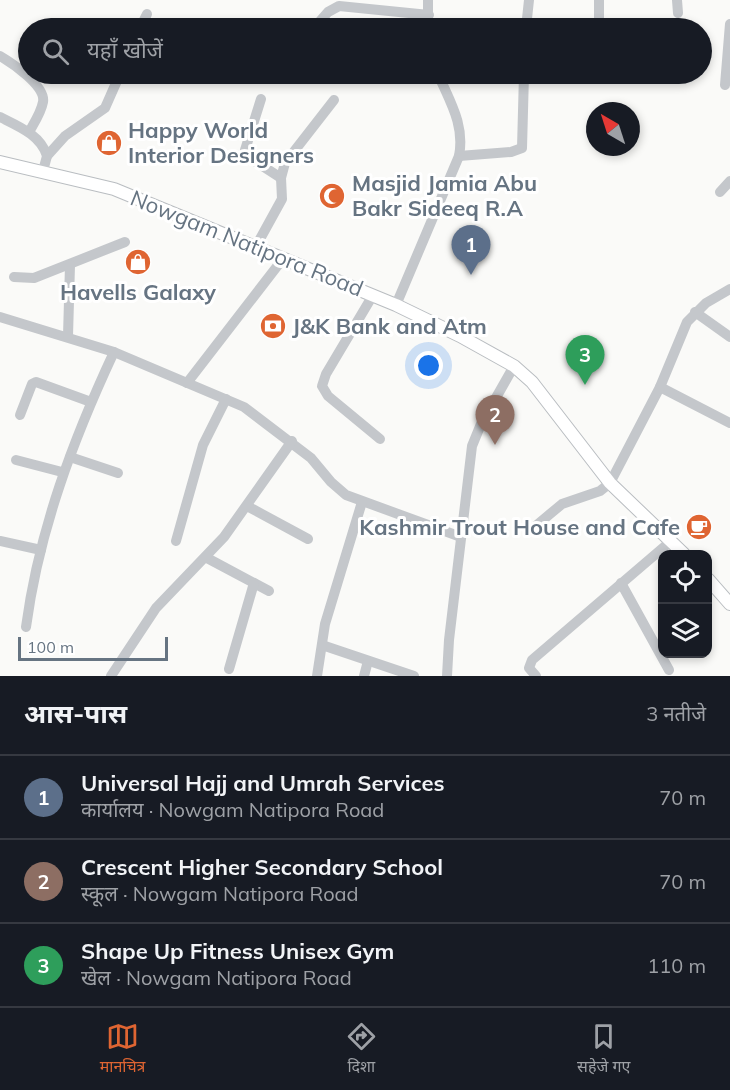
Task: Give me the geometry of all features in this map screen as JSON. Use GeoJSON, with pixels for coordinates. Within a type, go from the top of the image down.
{"type":"FeatureCollection","features":[{"type":"Feature","properties":{"kind":"main road","name":"Nowgam Natipora Road"},"geometry":{"type":"LineString","coordinates":[[0,162],[114,189],[282,260],[396,304],[514,366],[532,382],[610,483],[679,550]]}},
{"type":"Feature","properties":{"kind":"main road"},"geometry":{"type":"LineString","coordinates":[[712,584],[730,604]]}},
{"type":"Feature","properties":{"kind":"street"},"geometry":{"type":"LineString","coordinates":[[428,0],[429,18]]}},
{"type":"Feature","properties":{"kind":"street"},"geometry":{"type":"LineString","coordinates":[[527,18],[529,0]]}},
{"type":"Feature","properties":{"kind":"street"},"geometry":{"type":"LineString","coordinates":[[599,0],[599,18]]}},
{"type":"Feature","properties":{"kind":"street"},"geometry":{"type":"LineString","coordinates":[[677,0],[678,13]]}},
{"type":"Feature","properties":{"kind":"street"},"geometry":{"type":"LineString","coordinates":[[323,18],[339,6],[429,15]]}},
{"type":"Feature","properties":{"kind":"street"},"geometry":{"type":"LineString","coordinates":[[145,18],[147,14]]}},
{"type":"Feature","properties":{"kind":"street"},"geometry":{"type":"LineString","coordinates":[[725,85],[730,24]]}},
{"type":"Feature","properties":{"kind":"street"},"geometry":{"type":"LineString","coordinates":[[0,56],[18,69]]}},
{"type":"Feature","properties":{"kind":"street"},"geometry":{"type":"LineString","coordinates":[[29,132],[43,103],[43,95],[34,84]]}},
{"type":"Feature","properties":{"kind":"street"},"geometry":{"type":"LineString","coordinates":[[43,171],[47,156],[65,136],[105,108],[116,84]]}},
{"type":"Feature","properties":{"kind":"street"},"geometry":{"type":"LineString","coordinates":[[396,304],[459,156],[460,124],[442,84]]}},
{"type":"Feature","properties":{"kind":"street"},"geometry":{"type":"LineString","coordinates":[[459,156],[511,152],[522,148],[524,84]]}},
{"type":"Feature","properties":{"kind":"street"},"geometry":{"type":"LineString","coordinates":[[261,99],[245,150],[248,156],[281,178]]}},
{"type":"Feature","properties":{"kind":"street"},"geometry":{"type":"LineString","coordinates":[[255,248],[282,199],[281,178],[285,163],[334,100]]}},
{"type":"Feature","properties":{"kind":"street"},"geometry":{"type":"LineString","coordinates":[[0,117],[29,132],[47,156]]}},
{"type":"Feature","properties":{"kind":"street"},"geometry":{"type":"LineString","coordinates":[[720,192],[730,181]]}},
{"type":"Feature","properties":{"kind":"street"},"geometry":{"type":"LineString","coordinates":[[14,277],[34,278],[125,242]]}},
{"type":"Feature","properties":{"kind":"street"},"geometry":{"type":"LineString","coordinates":[[187,383],[282,260]]}},
{"type":"Feature","properties":{"kind":"street"},"geometry":{"type":"LineString","coordinates":[[68,336],[70,265]]}},
{"type":"Feature","properties":{"kind":"street"},"geometry":{"type":"LineString","coordinates":[[532,529],[562,504],[600,491],[610,483],[660,387],[682,332],[695,312],[730,289]]}},
{"type":"Feature","properties":{"kind":"street"},"geometry":{"type":"LineString","coordinates":[[373,295],[326,374],[322,386],[328,396],[380,439]]}},
{"type":"Feature","properties":{"kind":"street"},"geometry":{"type":"LineString","coordinates":[[695,312],[730,337]]}},
{"type":"Feature","properties":{"kind":"street"},"geometry":{"type":"LineString","coordinates":[[0,317],[114,352],[244,407],[292,441],[311,458],[338,489],[362,502],[461,537]]}},
{"type":"Feature","properties":{"kind":"street"},"geometry":{"type":"LineString","coordinates":[[26,627],[41,549],[62,472],[114,352]]}},
{"type":"Feature","properties":{"kind":"street"},"geometry":{"type":"LineString","coordinates":[[447,676],[472,446],[481,424],[514,366]]}},
{"type":"Feature","properties":{"kind":"street"},"geometry":{"type":"LineString","coordinates":[[20,415],[32,384],[36,382],[91,402]]}},
{"type":"Feature","properties":{"kind":"street"},"geometry":{"type":"LineString","coordinates":[[660,387],[730,423]]}},
{"type":"Feature","properties":{"kind":"street"},"geometry":{"type":"LineString","coordinates":[[176,541],[201,453],[226,399]]}},
{"type":"Feature","properties":{"kind":"street"},"geometry":{"type":"LineString","coordinates":[[111,676],[156,608],[207,558],[248,506],[292,441]]}},
{"type":"Feature","properties":{"kind":"street"},"geometry":{"type":"LineString","coordinates":[[70,457],[118,473]]}},
{"type":"Feature","properties":{"kind":"street"},"geometry":{"type":"LineString","coordinates":[[16,460],[62,472]]}},
{"type":"Feature","properties":{"kind":"street"},"geometry":{"type":"LineString","coordinates":[[317,676],[331,600],[362,502]]}},
{"type":"Feature","properties":{"kind":"street"},"geometry":{"type":"LineString","coordinates":[[248,506],[308,539]]}},
{"type":"Feature","properties":{"kind":"street"},"geometry":{"type":"LineString","coordinates":[[0,541],[41,549]]}},
{"type":"Feature","properties":{"kind":"street"},"geometry":{"type":"LineString","coordinates":[[536,676],[529,668],[532,660],[671,541]]}},
{"type":"Feature","properties":{"kind":"street"},"geometry":{"type":"LineString","coordinates":[[207,558],[269,591]]}},
{"type":"Feature","properties":{"kind":"street"},"geometry":{"type":"LineString","coordinates":[[229,669],[254,583]]}},
{"type":"Feature","properties":{"kind":"street"},"geometry":{"type":"LineString","coordinates":[[621,583],[669,670]]}},
{"type":"Feature","properties":{"kind":"street"},"geometry":{"type":"LineString","coordinates":[[322,645],[414,676]]}},
{"type":"Feature","properties":{"kind":"street"},"geometry":{"type":"LineString","coordinates":[[363,676],[368,661]]}},
{"type":"Feature","properties":{"kind":"place","name":"Happy World Interior Designers"},"geometry":{"type":"Point","coordinates":[109,143]}},
{"type":"Feature","properties":{"kind":"place","name":"Masjid Jamia Abu Bakr Sideeq R.A"},"geometry":{"type":"Point","coordinates":[332,196]}},
{"type":"Feature","properties":{"kind":"place","name":"Havells Galaxy"},"geometry":{"type":"Point","coordinates":[138,262]}},
{"type":"Feature","properties":{"kind":"place","name":"Universal Hajj and Umrah Services"},"geometry":{"type":"Point","coordinates":[471,275]}},
{"type":"Feature","properties":{"kind":"place","name":"J&K Bank and Atm"},"geometry":{"type":"Point","coordinates":[273,326]}},
{"type":"Feature","properties":{"kind":"place","name":"Shape Up Fitness Unisex Gym"},"geometry":{"type":"Point","coordinates":[585,385]}},
{"type":"Feature","properties":{"kind":"place","name":"Crescent Higher Secondary School"},"geometry":{"type":"Point","coordinates":[495,445]}},
{"type":"Feature","properties":{"kind":"place","name":"Kashmir Trout House and Cafe"},"geometry":{"type":"Point","coordinates":[699,527]}}]}
